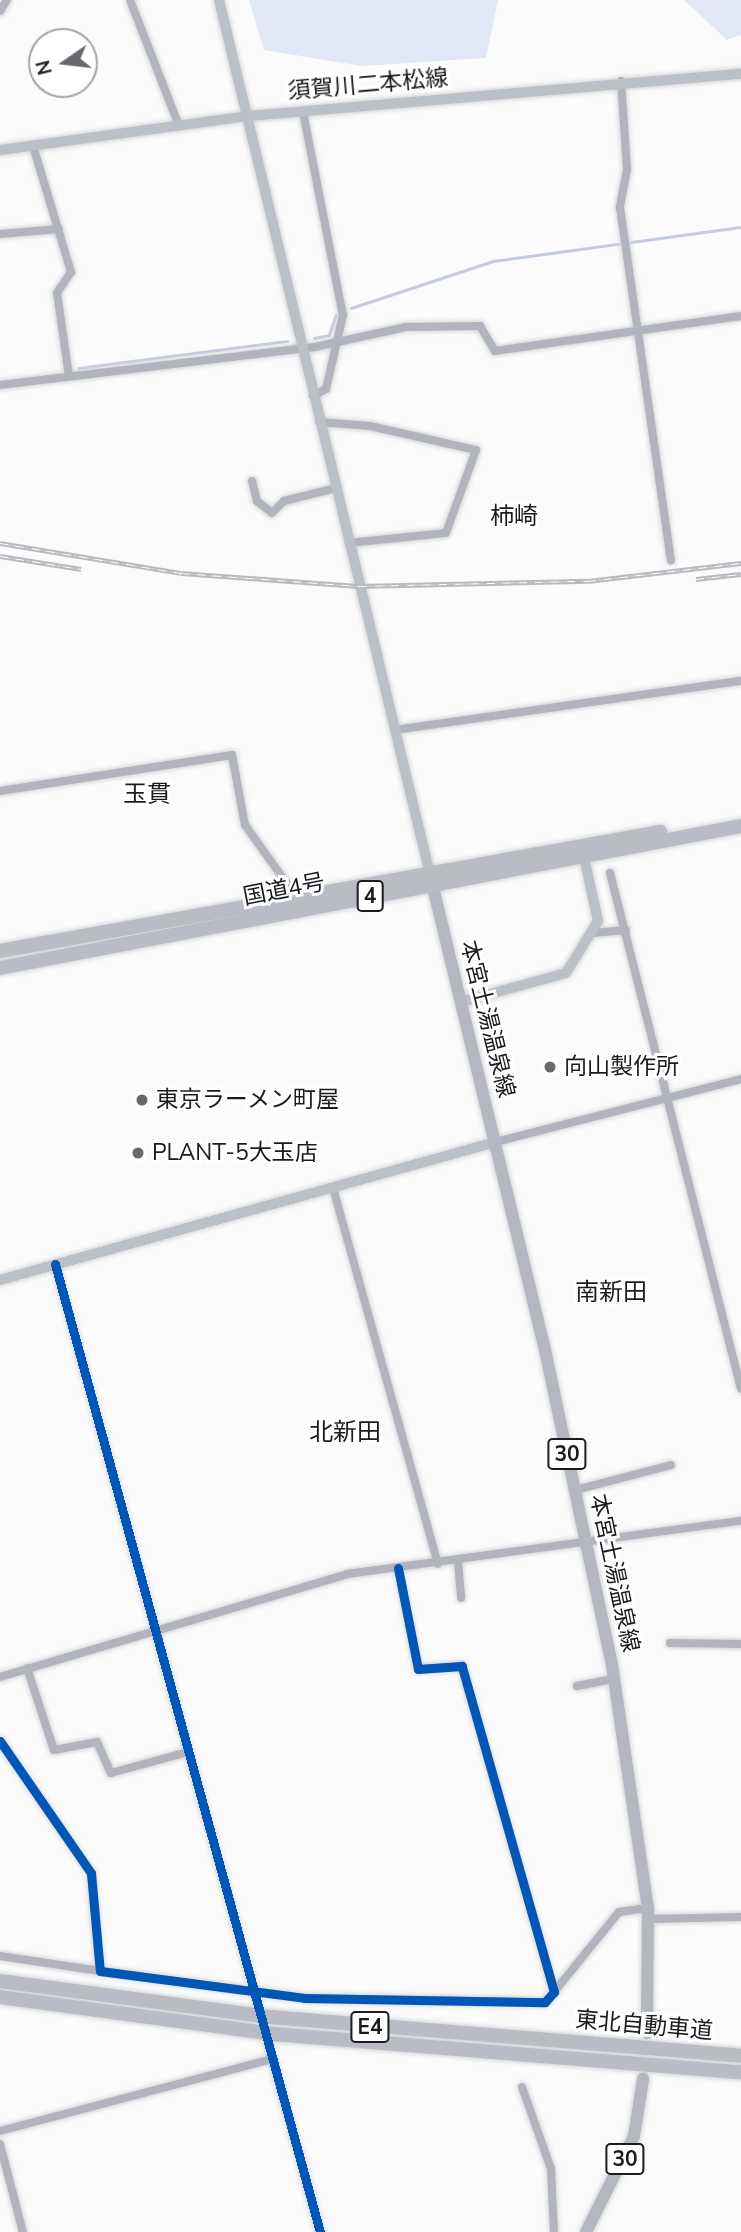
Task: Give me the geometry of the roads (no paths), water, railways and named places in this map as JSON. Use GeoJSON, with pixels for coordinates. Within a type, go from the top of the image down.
{"type":"FeatureCollection","features":[{"type":"Feature","properties":{"kind":"highway","name":"国道4号"},"geometry":{"type":"LineString","coordinates":[[0,968],[431,878],[741,817]]}},
{"type":"Feature","properties":{"kind":"highway","name":"国道4号"},"geometry":{"type":"LineString","coordinates":[[0,951],[298,899],[584,857],[741,826]]}},
{"type":"Feature","properties":{"kind":"highway","name":"東北自動車道"},"geometry":{"type":"LineString","coordinates":[[0,1981],[271,2017],[741,2056]]}},
{"type":"Feature","properties":{"kind":"highway","name":"東北自動車道"},"geometry":{"type":"LineString","coordinates":[[0,1997],[288,2035],[741,2072]]}},
{"type":"Feature","properties":{"kind":"main road","name":"本宮土湯温泉線"},"geometry":{"type":"LineString","coordinates":[[431,878],[496,1142],[587,1543],[614,1679],[648,1913],[647,2033]]}},
{"type":"Feature","properties":{"kind":"main road","name":"30"},"geometry":{"type":"LineString","coordinates":[[586,2232],[634,2136],[643,2079]]}},
{"type":"Feature","properties":{"kind":"street"},"geometry":{"type":"LineString","coordinates":[[0,11],[7,0]]}},
{"type":"Feature","properties":{"kind":"street"},"geometry":{"type":"LineString","coordinates":[[130,0],[179,126]]}},
{"type":"Feature","properties":{"kind":"street"},"geometry":{"type":"LineString","coordinates":[[219,0],[431,878]]}},
{"type":"Feature","properties":{"kind":"street","name":"須賀川二本松線"},"geometry":{"type":"LineString","coordinates":[[0,150],[248,117],[621,80],[741,74]]}},
{"type":"Feature","properties":{"kind":"street"},"geometry":{"type":"LineString","coordinates":[[621,80],[624,243],[671,560]]}},
{"type":"Feature","properties":{"kind":"street"},"geometry":{"type":"LineString","coordinates":[[303,112],[343,315],[326,389],[313,396]]}},
{"type":"Feature","properties":{"kind":"street"},"geometry":{"type":"LineString","coordinates":[[33,146],[71,272],[57,293],[69,376]]}},
{"type":"Feature","properties":{"kind":"street"},"geometry":{"type":"LineString","coordinates":[[0,234],[59,229]]}},
{"type":"Feature","properties":{"kind":"street"},"geometry":{"type":"LineString","coordinates":[[0,385],[338,343],[406,327],[465,323],[480,326],[495,351],[741,316]]}},
{"type":"Feature","properties":{"kind":"street"},"geometry":{"type":"LineString","coordinates":[[319,422],[370,426],[476,450],[446,533],[349,543]]}},
{"type":"Feature","properties":{"kind":"street"},"geometry":{"type":"LineString","coordinates":[[252,481],[257,501],[272,513],[284,501],[335,488]]}},
{"type":"Feature","properties":{"kind":"street"},"geometry":{"type":"LineString","coordinates":[[395,730],[741,681]]}},
{"type":"Feature","properties":{"kind":"street"},"geometry":{"type":"LineString","coordinates":[[0,791],[232,755],[245,825],[298,899]]}},
{"type":"Feature","properties":{"kind":"street"},"geometry":{"type":"LineString","coordinates":[[461,1002],[559,977],[592,933],[599,912],[584,857]]}},
{"type":"Feature","properties":{"kind":"street"},"geometry":{"type":"LineString","coordinates":[[610,873],[741,1389]]}},
{"type":"Feature","properties":{"kind":"street"},"geometry":{"type":"LineString","coordinates":[[592,933],[626,930]]}},
{"type":"Feature","properties":{"kind":"street"},"geometry":{"type":"LineString","coordinates":[[0,1280],[496,1142],[741,1079]]}},
{"type":"Feature","properties":{"kind":"street"},"geometry":{"type":"LineString","coordinates":[[333,1188],[438,1564]]}},
{"type":"Feature","properties":{"kind":"street"},"geometry":{"type":"LineString","coordinates":[[55,1264],[256,1998]]}},
{"type":"Feature","properties":{"kind":"street"},"geometry":{"type":"LineString","coordinates":[[575,1490],[671,1465]]}},
{"type":"Feature","properties":{"kind":"street"},"geometry":{"type":"LineString","coordinates":[[0,1677],[154,1629],[347,1574],[458,1562],[741,1521]]}},
{"type":"Feature","properties":{"kind":"street"},"geometry":{"type":"LineString","coordinates":[[458,1562],[461,1598]]}},
{"type":"Feature","properties":{"kind":"street"},"geometry":{"type":"LineString","coordinates":[[398,1568],[418,1669],[462,1666],[554,1992]]}},
{"type":"Feature","properties":{"kind":"street"},"geometry":{"type":"LineString","coordinates":[[670,1643],[741,1644]]}},
{"type":"Feature","properties":{"kind":"street"},"geometry":{"type":"LineString","coordinates":[[27,1668],[54,1749],[97,1742],[111,1773],[188,1752]]}},
{"type":"Feature","properties":{"kind":"street"},"geometry":{"type":"LineString","coordinates":[[577,1686],[614,1679]]}},
{"type":"Feature","properties":{"kind":"street"},"geometry":{"type":"LineString","coordinates":[[0,1741],[91,1873],[100,1971]]}},
{"type":"Feature","properties":{"kind":"street"},"geometry":{"type":"LineString","coordinates":[[0,1956],[256,1998],[545,2002],[619,1912],[741,1917]]}},
{"type":"Feature","properties":{"kind":"street"},"geometry":{"type":"LineString","coordinates":[[268,2043],[320,2232]]}},
{"type":"Feature","properties":{"kind":"street"},"geometry":{"type":"LineString","coordinates":[[0,2131],[272,2059]]}},
{"type":"Feature","properties":{"kind":"street"},"geometry":{"type":"LineString","coordinates":[[522,2087],[551,2169],[554,2232]]}},
{"type":"Feature","properties":{"kind":"street"},"geometry":{"type":"LineString","coordinates":[[0,2144],[23,2232]]}},
{"type":"Feature","properties":{"kind":"waterway"},"geometry":{"type":"LineString","coordinates":[[351,308],[493,261],[741,227]]}},
{"type":"Feature","properties":{"kind":"waterway"},"geometry":{"type":"LineString","coordinates":[[314,338],[329,335],[336,315]]}},
{"type":"Feature","properties":{"kind":"waterway"},"geometry":{"type":"LineString","coordinates":[[79,368],[287,341]]}},
{"type":"Feature","properties":{"kind":"railway"},"geometry":{"type":"LineString","coordinates":[[0,543],[181,573],[359,586],[588,581],[741,563]]}},
{"type":"Feature","properties":{"kind":"railway"},"geometry":{"type":"LineString","coordinates":[[0,556],[81,569]]}},
{"type":"Feature","properties":{"kind":"railway"},"geometry":{"type":"LineString","coordinates":[[696,579],[741,574]]}},
{"type":"Feature","properties":{"kind":"place","name":"向山製作所"},"geometry":{"type":"Point","coordinates":[550,1067]}},
{"type":"Feature","properties":{"kind":"place","name":"東京ラーメン町屋"},"geometry":{"type":"Point","coordinates":[142,1100]}},
{"type":"Feature","properties":{"kind":"place","name":"PLANT-5大玉店"},"geometry":{"type":"Point","coordinates":[138,1153]}},
{"type":"Feature","properties":{"kind":"district","name":"柿崎"},"geometry":{"type":"Point","coordinates":[514,517]}},
{"type":"Feature","properties":{"kind":"district","name":"玉貫"},"geometry":{"type":"Point","coordinates":[147,795]}},
{"type":"Feature","properties":{"kind":"district","name":"南新田"},"geometry":{"type":"Point","coordinates":[611,1293]}},
{"type":"Feature","properties":{"kind":"district","name":"北新田"},"geometry":{"type":"Point","coordinates":[345,1433]}}]}
